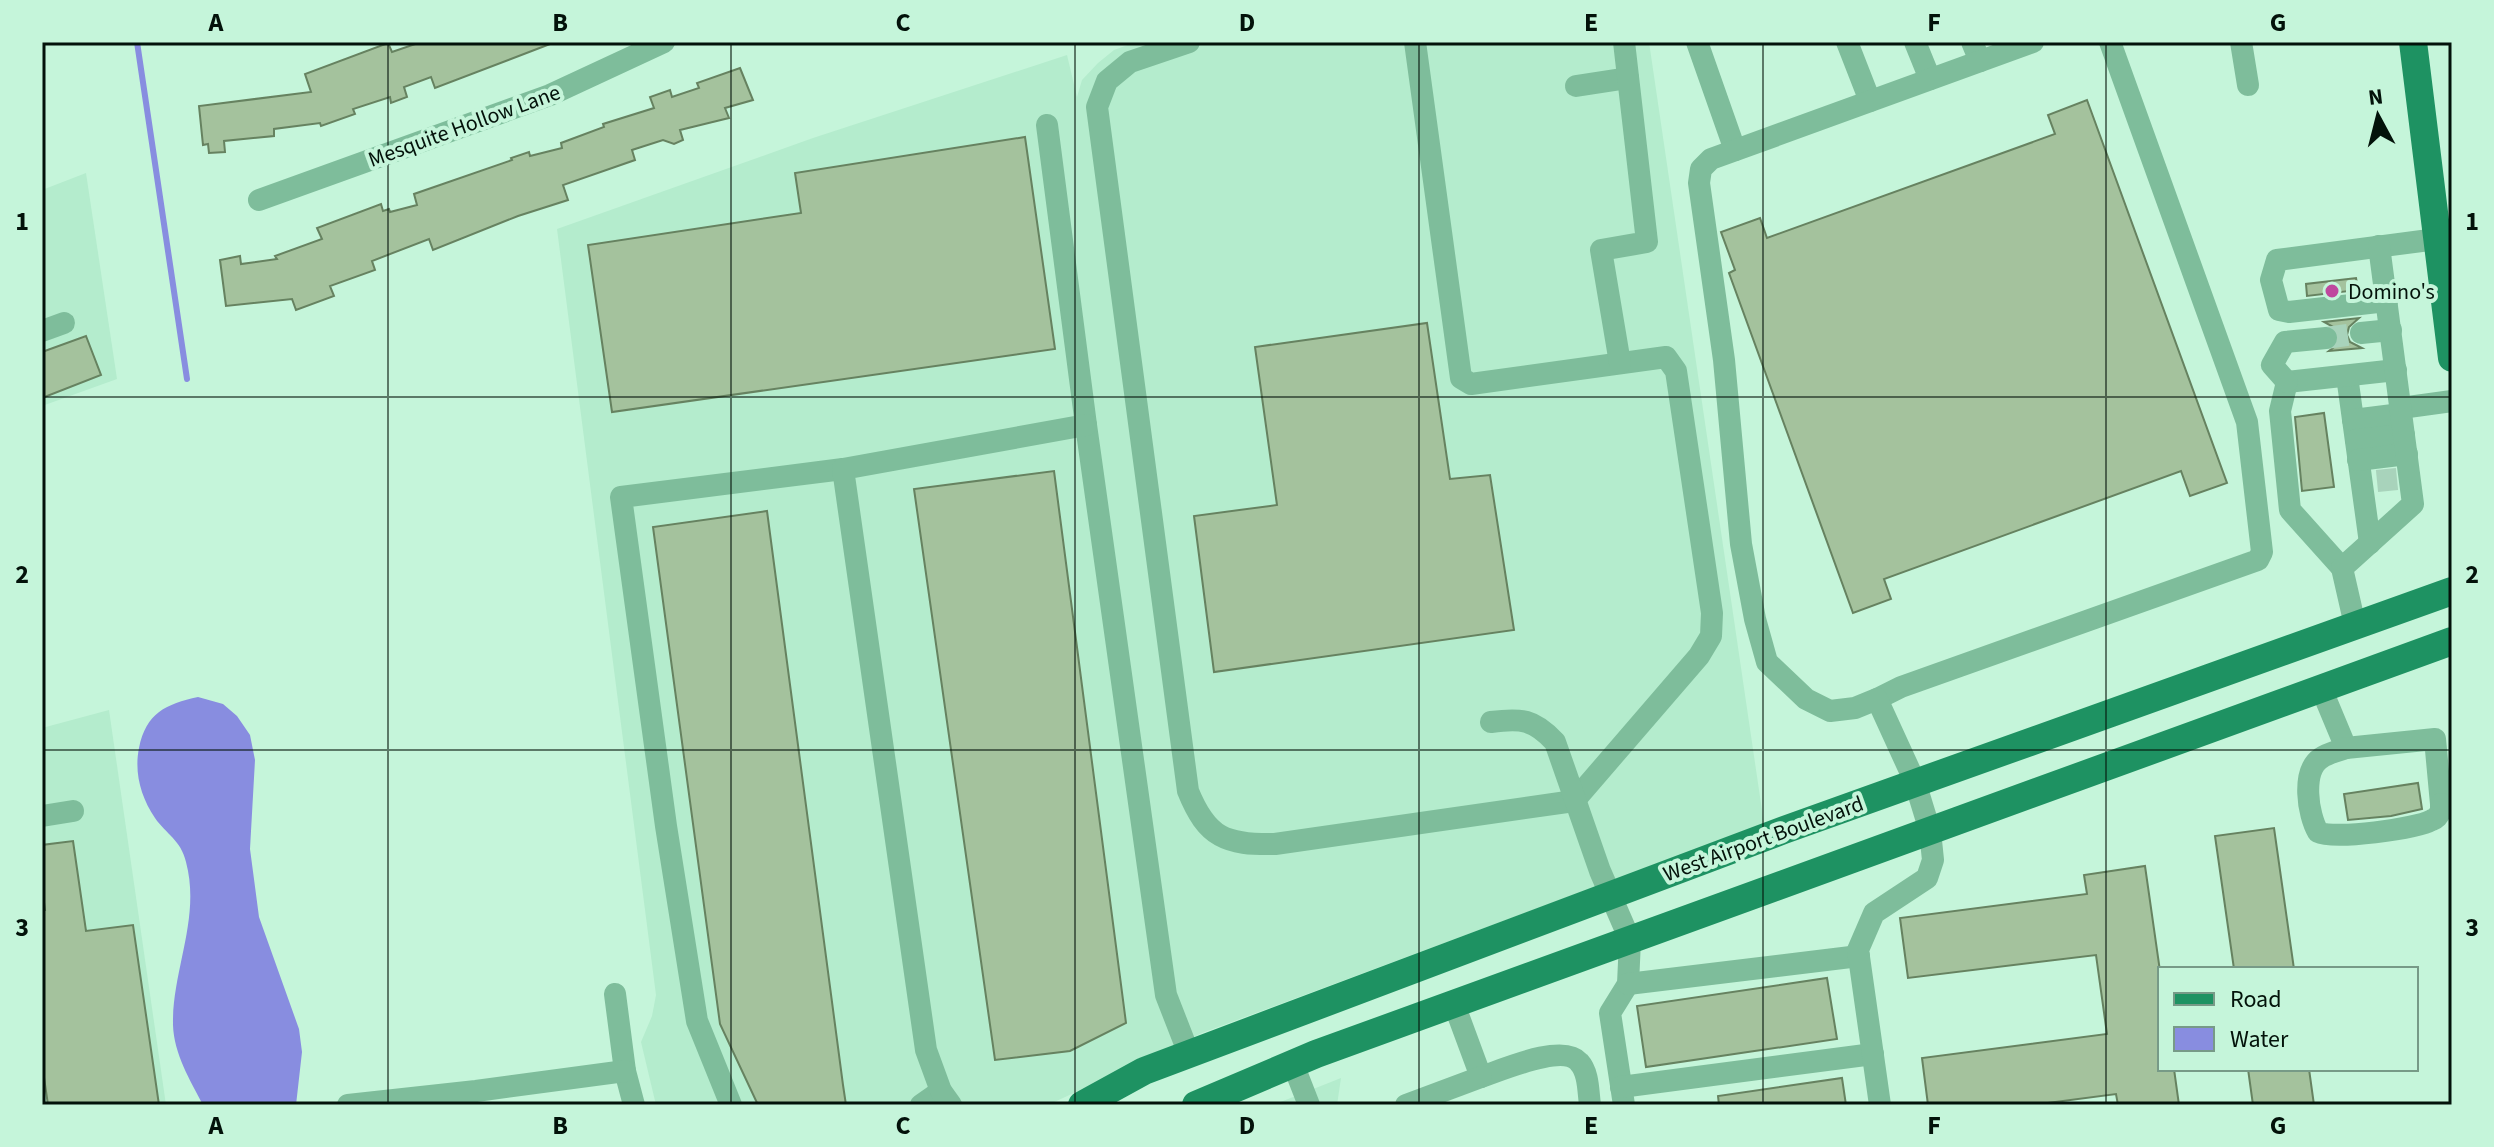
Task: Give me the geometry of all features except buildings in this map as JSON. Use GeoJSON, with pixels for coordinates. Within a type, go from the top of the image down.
{"type":"FeatureCollection","features":[{"type":"Feature","properties":{"kind":"main road"},"geometry":{"type":"LineString","coordinates":[[2413,42],[2452,358]]}},
{"type":"Feature","properties":{"kind":"main road","name":"West Airport Boulevard"},"geometry":{"type":"LineString","coordinates":[[1082,1105],[1144,1071],[1610,895],[1915,782],[2452,591]]}},
{"type":"Feature","properties":{"kind":"main road"},"geometry":{"type":"LineString","coordinates":[[1196,1105],[1293,1064],[1454,1004],[2321,688],[2444,651]]}},
{"type":"Feature","properties":{"kind":"street","name":"Mesquite Hollow Lane"},"geometry":{"type":"LineString","coordinates":[[259,200],[550,95],[664,42]]}},
{"type":"Feature","properties":{"kind":"street"},"geometry":{"type":"LineString","coordinates":[[1189,42],[1130,62],[1107,81],[1097,107],[1188,791],[1198,815],[1216,834],[1242,845],[1275,844],[1574,801],[1699,656],[1711,636],[1712,613],[1676,371],[1666,357],[1471,384],[1461,378],[1415,42]]}},
{"type":"Feature","properties":{"kind":"street"},"geometry":{"type":"LineString","coordinates":[[1620,363],[1601,250],[1647,242],[1624,42]]}},
{"type":"Feature","properties":{"kind":"street"},"geometry":{"type":"LineString","coordinates":[[1697,42],[1735,150]]}},
{"type":"Feature","properties":{"kind":"street"},"geometry":{"type":"LineString","coordinates":[[1847,42],[1870,101]]}},
{"type":"Feature","properties":{"kind":"street"},"geometry":{"type":"LineString","coordinates":[[1915,42],[1930,79]]}},
{"type":"Feature","properties":{"kind":"street"},"geometry":{"type":"LineString","coordinates":[[2033,42],[1976,52],[1930,79],[1711,159],[1701,169],[1699,183],[1724,360],[1741,544],[1755,619],[1767,662],[1806,699],[1830,711],[1855,708],[1901,687],[2258,560],[2262,552],[2247,422],[2110,42]]}},
{"type":"Feature","properties":{"kind":"street"},"geometry":{"type":"LineString","coordinates":[[2241,42],[2248,85]]}},
{"type":"Feature","properties":{"kind":"street"},"geometry":{"type":"LineString","coordinates":[[1576,86],[1628,78]]}},
{"type":"Feature","properties":{"kind":"street"},"geometry":{"type":"LineString","coordinates":[[1047,125],[1166,995],[1189,1054]]}},
{"type":"Feature","properties":{"kind":"street"},"geometry":{"type":"LineString","coordinates":[[2387,301],[2289,312],[2279,310],[2271,280],[2277,260],[2437,239]]}},
{"type":"Feature","properties":{"kind":"street"},"geometry":{"type":"LineString","coordinates":[[2370,543],[2403,428],[2379,246]]}},
{"type":"Feature","properties":{"kind":"street"},"geometry":{"type":"LineString","coordinates":[[42,331],[64,323]]}},
{"type":"Feature","properties":{"kind":"street"},"geometry":{"type":"LineString","coordinates":[[2361,333],[2391,330]]}},
{"type":"Feature","properties":{"kind":"street"},"geometry":{"type":"LineString","coordinates":[[2287,382],[2272,365],[2285,342],[2326,338]]}},
{"type":"Feature","properties":{"kind":"street"},"geometry":{"type":"LineString","coordinates":[[2287,382],[2396,370]]}},
{"type":"Feature","properties":{"kind":"street"},"geometry":{"type":"LineString","coordinates":[[2342,568],[2413,504],[2387,480],[2356,440],[2347,376]]}},
{"type":"Feature","properties":{"kind":"street"},"geometry":{"type":"LineString","coordinates":[[2287,382],[2280,411],[2290,510],[2342,568],[2355,625]]}},
{"type":"Feature","properties":{"kind":"street"},"geometry":{"type":"LineString","coordinates":[[2356,440],[2403,428],[2452,401]]}},
{"type":"Feature","properties":{"kind":"street"},"geometry":{"type":"LineString","coordinates":[[731,1105],[697,1021],[666,826],[621,497],[843,469],[1086,425]]}},
{"type":"Feature","properties":{"kind":"street"},"geometry":{"type":"LineString","coordinates":[[2356,440],[2403,428]]}},
{"type":"Feature","properties":{"kind":"street"},"geometry":{"type":"LineString","coordinates":[[843,469],[926,1050],[946,1098],[921,1105]]}},
{"type":"Feature","properties":{"kind":"street"},"geometry":{"type":"LineString","coordinates":[[2321,688],[2346,748]]}},
{"type":"Feature","properties":{"kind":"street"},"geometry":{"type":"LineString","coordinates":[[1877,699],[1915,782],[1930,831],[1933,860],[1927,878],[1874,913],[1858,950],[1880,1105]]}},
{"type":"Feature","properties":{"kind":"street"},"geometry":{"type":"LineString","coordinates":[[1491,722],[1521,719],[1541,728],[1555,742],[1574,801],[1630,940],[1628,984],[1610,1013],[1622,1096],[1873,1054]]}},
{"type":"Feature","properties":{"kind":"street"},"geometry":{"type":"LineString","coordinates":[[2435,739],[2446,804],[2435,819],[2416,826],[2332,836],[2318,832],[2314,825],[2311,772],[2322,757],[2346,748],[2435,739]]}},
{"type":"Feature","properties":{"kind":"street"},"geometry":{"type":"LineString","coordinates":[[42,816],[73,811]]}},
{"type":"Feature","properties":{"kind":"street"},"geometry":{"type":"LineString","coordinates":[[1628,984],[1859,956]]}},
{"type":"Feature","properties":{"kind":"street"},"geometry":{"type":"LineString","coordinates":[[615,994],[625,1071],[634,1105]]}},
{"type":"Feature","properties":{"kind":"street"},"geometry":{"type":"LineString","coordinates":[[1454,1004],[1481,1077]]}},
{"type":"Feature","properties":{"kind":"street"},"geometry":{"type":"LineString","coordinates":[[1406,1105],[1538,1058],[1563,1054],[1577,1058],[1585,1070],[1590,1105]]}},
{"type":"Feature","properties":{"kind":"street"},"geometry":{"type":"LineString","coordinates":[[1293,1064],[1309,1105]]}},
{"type":"Feature","properties":{"kind":"street"},"geometry":{"type":"LineString","coordinates":[[348,1105],[478,1098],[625,1071]]}},
{"type":"Feature","properties":{"kind":"shaded area"},"geometry":{"type":"Polygon","coordinates":[[[1136,42],[1649,42],[1764,824],[1202,1033],[1048,1105],[656,1105],[641,1042],[652,1016],[656,995],[557,229],[813,138],[1067,55],[1077,97],[1082,80],[1098,63],[1114,50],[1136,42]]]}},
{"type":"Feature","properties":{"kind":"shaded area"},"geometry":{"type":"Polygon","coordinates":[[[86,173],[117,379],[42,406],[42,190],[86,173]]]}},
{"type":"Feature","properties":{"kind":"shaded area"},"geometry":{"type":"Polygon","coordinates":[[[109,710],[166,1105],[42,1105],[42,728],[109,710]]]}},
{"type":"Feature","properties":{"kind":"shaded area"},"geometry":{"type":"Polygon","coordinates":[[[1341,1078],[1337,1105],[1273,1105],[1341,1078]]]}},
{"type":"Feature","properties":{"kind":"water"},"geometry":{"type":"Polygon","coordinates":[[[198,697],[223,704],[237,716],[250,735],[255,760],[250,849],[259,917],[299,1029],[302,1052],[296,1105],[203,1105],[176,1046],[174,1005],[188,924],[190,883],[181,848],[155,818],[146,802],[138,776],[138,757],[142,736],[152,718],[167,707],[198,697]]]}},
{"type":"Feature","properties":{"kind":"waterway"},"geometry":{"type":"LineString","coordinates":[[137,42],[187,379]]}},
{"type":"Feature","properties":{"kind":"tunnel"},"geometry":{"type":"LineString","coordinates":[[2326,338],[2361,333]]}},
{"type":"Feature","properties":{"kind":"tunnel"},"geometry":{"type":"LineString","coordinates":[[2377,481],[2397,479]]}},
{"type":"Feature","properties":{"kind":"place","name":"Domino's"},"geometry":{"type":"Point","coordinates":[2332,291]}}]}
